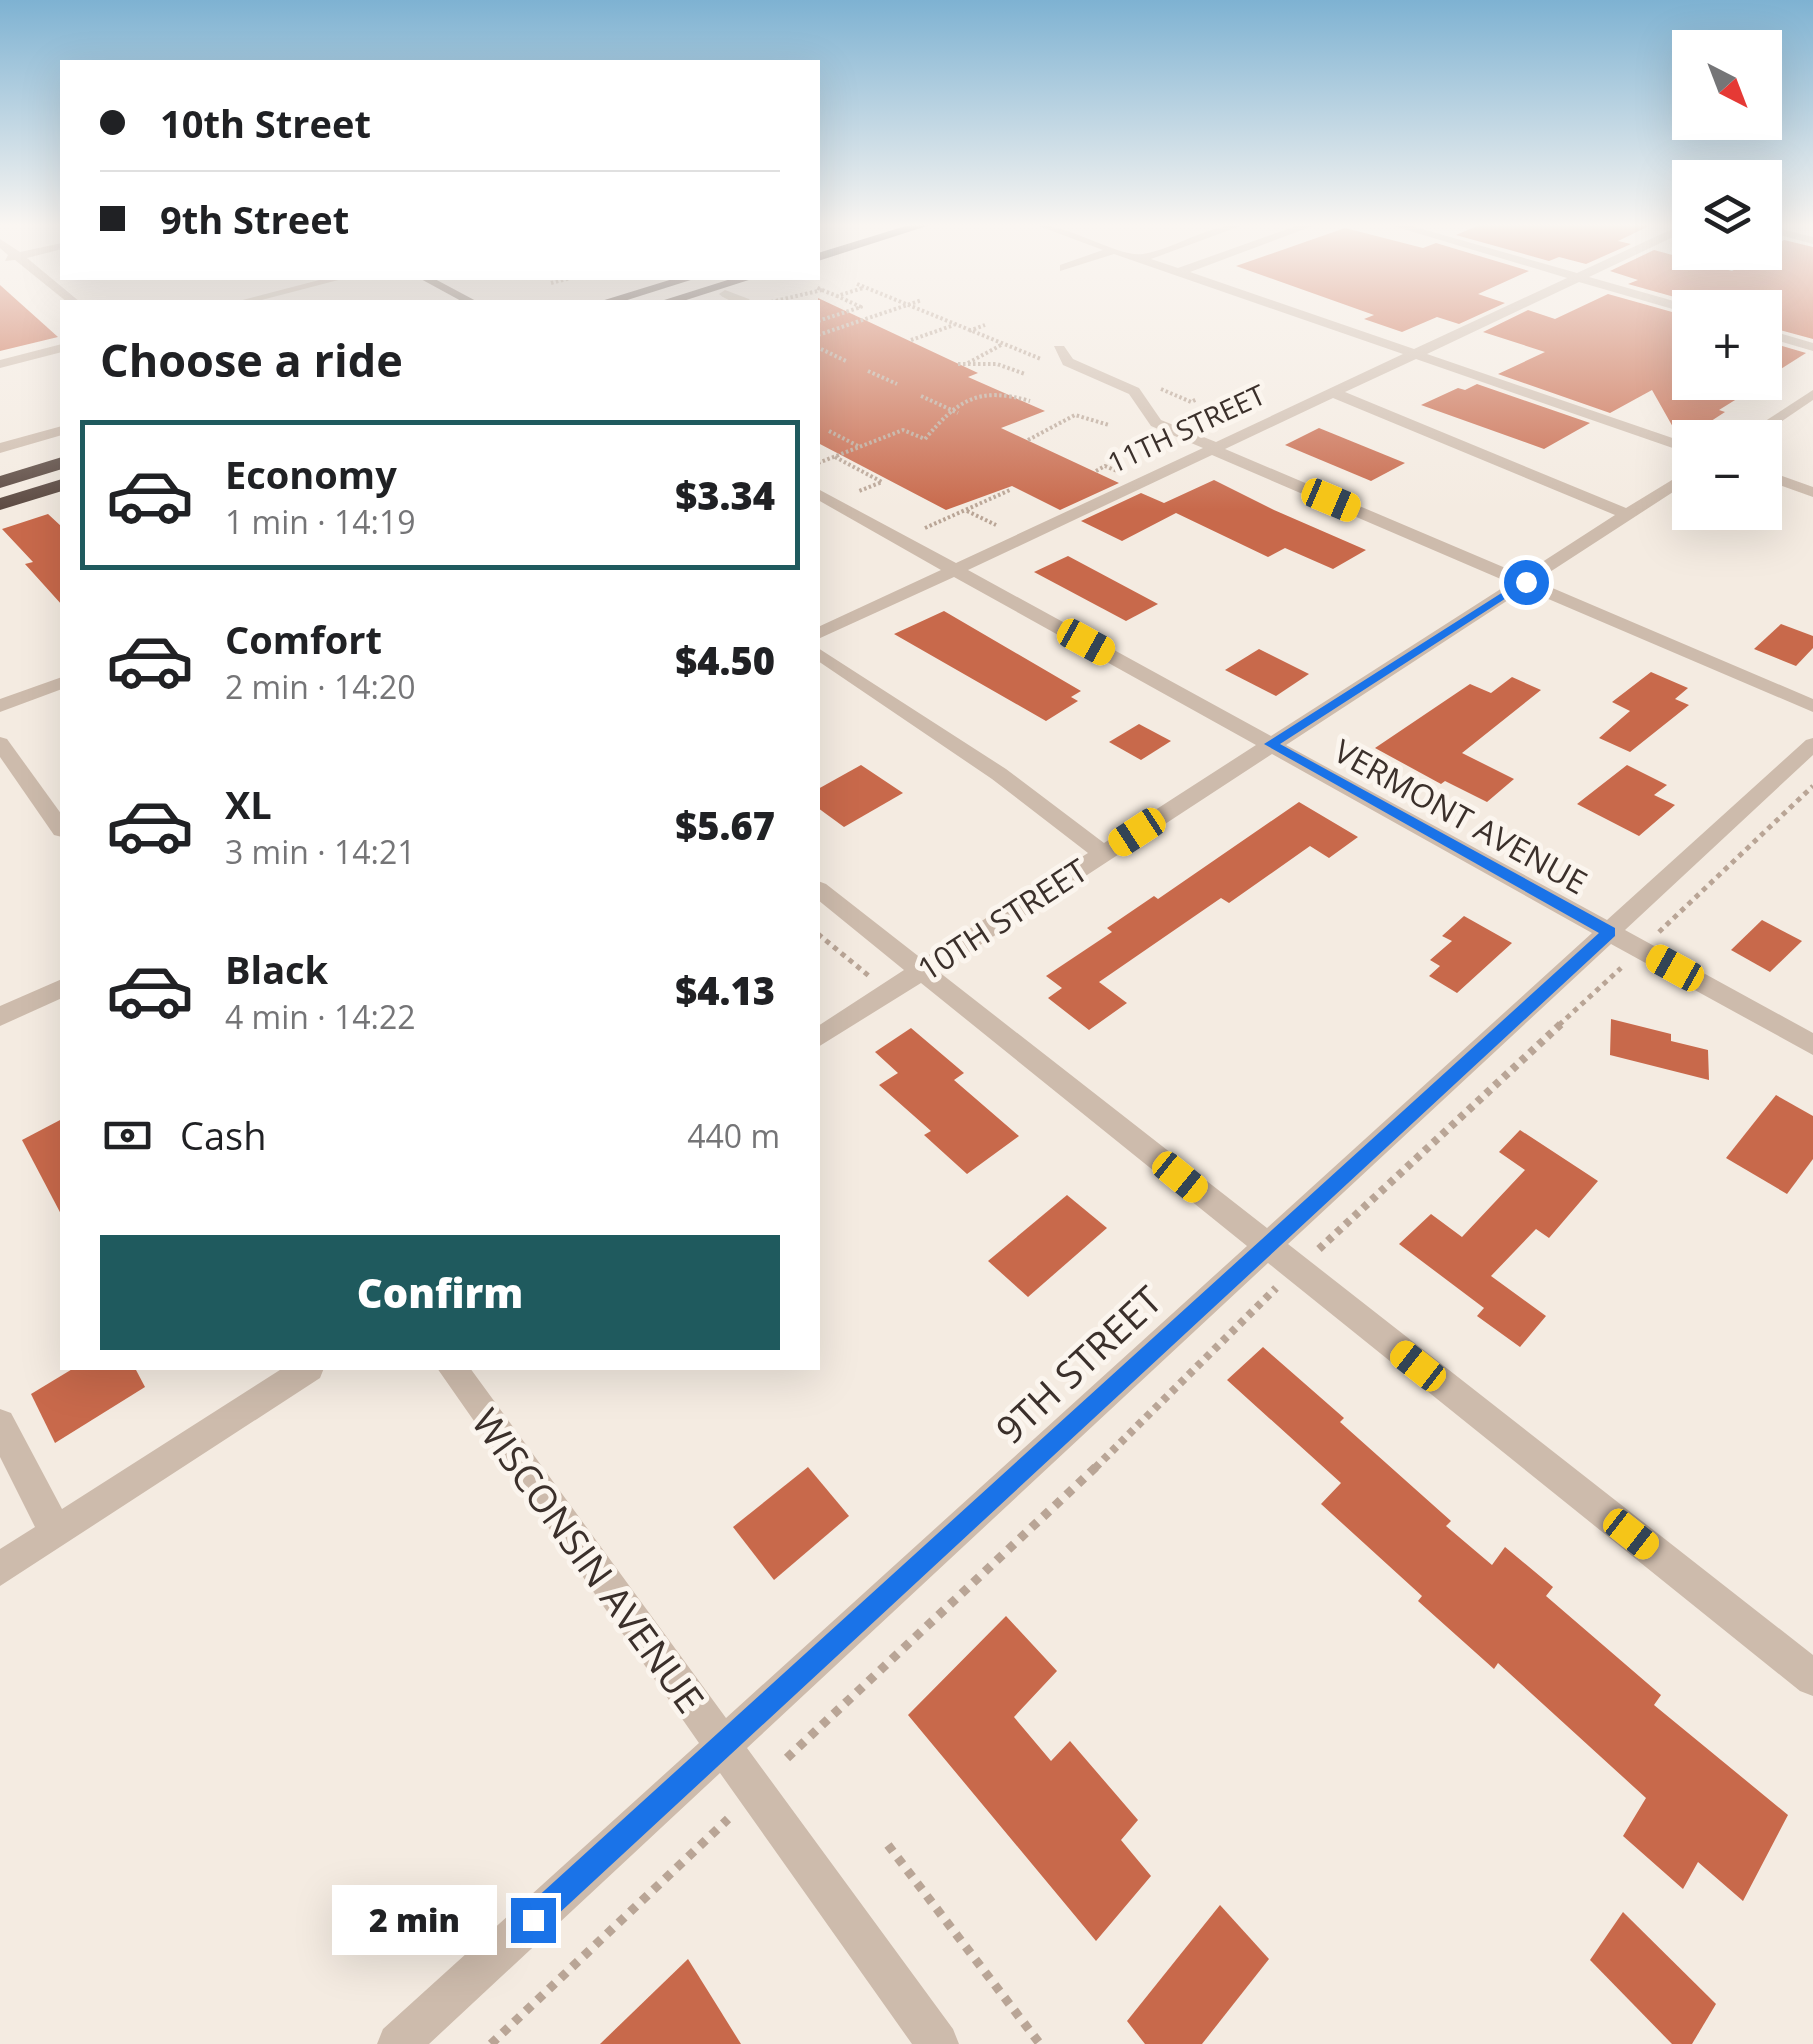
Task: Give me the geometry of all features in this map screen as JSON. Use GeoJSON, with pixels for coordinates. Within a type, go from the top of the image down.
{"type":"FeatureCollection","features":[{"type":"Feature","properties":{"kind":"highway"},"geometry":{"type":"LineString","coordinates":[[0,482],[60,464]]}},
{"type":"Feature","properties":{"kind":"highway"},"geometry":{"type":"LineString","coordinates":[[0,504],[60,486]]}},
{"type":"Feature","properties":{"kind":"street"},"geometry":{"type":"LineString","coordinates":[[1318,320],[1672,443]]}},
{"type":"Feature","properties":{"kind":"street","name":"11TH STREET"},"geometry":{"type":"LineString","coordinates":[[820,633],[1487,320]]}},
{"type":"Feature","properties":{"kind":"street"},"geometry":{"type":"LineString","coordinates":[[1782,338],[1813,347]]}},
{"type":"Feature","properties":{"kind":"street"},"geometry":{"type":"LineString","coordinates":[[0,364],[60,349]]}},
{"type":"Feature","properties":{"kind":"street"},"geometry":{"type":"LineString","coordinates":[[1062,353],[1134,391],[1156,422],[1813,706]]}},
{"type":"Feature","properties":{"kind":"street"},"geometry":{"type":"LineString","coordinates":[[1332,392],[1628,515]]}},
{"type":"Feature","properties":{"kind":"street"},"geometry":{"type":"LineString","coordinates":[[1773,420],[1813,394]]}},
{"type":"Feature","properties":{"kind":"street"},"geometry":{"type":"LineString","coordinates":[[0,448],[60,431]]}},
{"type":"Feature","properties":{"kind":"street"},"geometry":{"type":"LineString","coordinates":[[1782,481],[1813,492]]}},
{"type":"Feature","properties":{"kind":"street","name":"10TH STREET"},"geometry":{"type":"LineString","coordinates":[[820,1037],[1672,486]]}},
{"type":"Feature","properties":{"kind":"street","name":"VERMONT AVENUE"},"geometry":{"type":"LineString","coordinates":[[820,495],[1813,1045]]}},
{"type":"Feature","properties":{"kind":"street"},"geometry":{"type":"LineString","coordinates":[[820,654],[999,774],[1103,853]]}},
{"type":"Feature","properties":{"kind":"street"},"geometry":{"type":"LineString","coordinates":[[0,706],[60,685]]}},
{"type":"Feature","properties":{"kind":"street"},"geometry":{"type":"LineString","coordinates":[[0,743],[60,827]]}},
{"type":"Feature","properties":{"kind":"street","name":"9TH STREET"},"geometry":{"type":"LineString","coordinates":[[398,2044],[1813,744]]}},
{"type":"Feature","properties":{"kind":"street"},"geometry":{"type":"LineString","coordinates":[[820,891],[1813,1678]]}},
{"type":"Feature","properties":{"kind":"street"},"geometry":{"type":"LineString","coordinates":[[0,1017],[60,989]]}},
{"type":"Feature","properties":{"kind":"street"},"geometry":{"type":"LineString","coordinates":[[0,1569],[306,1370]]}},
{"type":"Feature","properties":{"kind":"street","name":"WISCONSIN AVENUE"},"geometry":{"type":"LineString","coordinates":[[453,1370],[938,2044]]}},
{"type":"Feature","properties":{"kind":"street"},"geometry":{"type":"LineString","coordinates":[[0,1424],[56,1533]]}},
{"type":"Feature","properties":{"kind":"path"},"geometry":{"type":"LineString","coordinates":[[820,333],[859,320]]}},
{"type":"Feature","properties":{"kind":"path"},"geometry":{"type":"LineString","coordinates":[[944,320],[1038,360],[1062,353]]}},
{"type":"Feature","properties":{"kind":"path"},"geometry":{"type":"LineString","coordinates":[[820,324],[830,330]]}},
{"type":"Feature","properties":{"kind":"path"},"geometry":{"type":"LineString","coordinates":[[911,340],[955,325]]}},
{"type":"Feature","properties":{"kind":"path"},"geometry":{"type":"LineString","coordinates":[[969,331],[986,325]]}},
{"type":"Feature","properties":{"kind":"path"},"geometry":{"type":"LineString","coordinates":[[994,341],[1010,336]]}},
{"type":"Feature","properties":{"kind":"path"},"geometry":{"type":"LineString","coordinates":[[966,364],[1002,344]]}},
{"type":"Feature","properties":{"kind":"path"},"geometry":{"type":"LineString","coordinates":[[821,349],[846,361]]}},
{"type":"Feature","properties":{"kind":"path"},"geometry":{"type":"LineString","coordinates":[[958,364],[997,364],[1025,374]]}},
{"type":"Feature","properties":{"kind":"path"},"geometry":{"type":"LineString","coordinates":[[868,371],[897,384]]}},
{"type":"Feature","properties":{"kind":"path"},"geometry":{"type":"LineString","coordinates":[[1158,388],[1191,402],[1196,399]]}},
{"type":"Feature","properties":{"kind":"path"},"geometry":{"type":"LineString","coordinates":[[820,462],[903,430],[926,439],[950,409],[978,395],[1009,394],[1030,401]]}},
{"type":"Feature","properties":{"kind":"path"},"geometry":{"type":"LineString","coordinates":[[920,396],[958,413]]}},
{"type":"Feature","properties":{"kind":"path"},"geometry":{"type":"LineString","coordinates":[[1028,440],[1072,414],[1086,413],[1109,425]]}},
{"type":"Feature","properties":{"kind":"path"},"geometry":{"type":"LineString","coordinates":[[829,431],[860,446]]}},
{"type":"Feature","properties":{"kind":"path"},"geometry":{"type":"LineString","coordinates":[[834,456],[882,482],[854,494]]}},
{"type":"Feature","properties":{"kind":"path"},"geometry":{"type":"LineString","coordinates":[[922,530],[1010,490]]}},
{"type":"Feature","properties":{"kind":"path"},"geometry":{"type":"LineString","coordinates":[[966,510],[1004,530]]}},
{"type":"Feature","properties":{"kind":"path"},"geometry":{"type":"LineString","coordinates":[[787,1758],[1068,1495],[1297,1270],[1813,786]]}},
{"type":"Feature","properties":{"kind":"path"},"geometry":{"type":"LineString","coordinates":[[820,936],[878,983]]}},
{"type":"Feature","properties":{"kind":"path"},"geometry":{"type":"LineString","coordinates":[[491,2044],[728,1819]]}},
{"type":"Feature","properties":{"kind":"path"},"geometry":{"type":"LineString","coordinates":[[888,1845],[1040,2044]]}},
{"type":"Feature","properties":{"kind":"building"},"geometry":{"type":"Polygon","coordinates":[[[0,320],[39,320],[58,337],[0,351],[0,320]]]}},
{"type":"Feature","properties":{"kind":"building"},"geometry":{"type":"Polygon","coordinates":[[[820,320],[866,320],[978,373],[968,377],[1045,411],[1001,428],[1119,483],[1060,510],[1012,486],[946,510],[820,444],[820,320]]]}},
{"type":"Feature","properties":{"kind":"building"},"geometry":{"type":"Polygon","coordinates":[[[1368,320],[1429,320],[1402,332],[1368,320]]]}},
{"type":"Feature","properties":{"kind":"building"},"geometry":{"type":"Polygon","coordinates":[[[1507,320],[1672,320],[1672,400],[1735,400],[1719,410],[1725,412],[1713,420],[1672,420],[1672,425],[1652,390],[1610,413],[1498,374],[1545,352],[1483,332],[1507,320]]]}},
{"type":"Feature","properties":{"kind":"building"},"geometry":{"type":"Polygon","coordinates":[[[1782,320],[1813,320],[1813,339],[1782,331],[1782,320]]]}},
{"type":"Feature","properties":{"kind":"building"},"geometry":{"type":"Polygon","coordinates":[[[1782,346],[1806,353],[1782,368],[1782,346]]]}},
{"type":"Feature","properties":{"kind":"building"},"geometry":{"type":"Polygon","coordinates":[[[1477,384],[1590,423],[1544,449],[1421,405],[1477,384]]]}},
{"type":"Feature","properties":{"kind":"building"},"geometry":{"type":"Polygon","coordinates":[[[1319,428],[1405,463],[1371,481],[1285,445],[1319,428]]]}},
{"type":"Feature","properties":{"kind":"building"},"geometry":{"type":"Polygon","coordinates":[[[1214,480],[1366,550],[1333,569],[1285,548],[1268,557],[1176,513],[1122,541],[1081,521],[1141,493],[1164,503],[1214,480]]]}},
{"type":"Feature","properties":{"kind":"building"},"geometry":{"type":"Polygon","coordinates":[[[48,514],[60,525],[60,603],[25,564],[33,562],[2,529],[48,514]]]}},
{"type":"Feature","properties":{"kind":"building"},"geometry":{"type":"Polygon","coordinates":[[[1068,556],[1158,604],[1126,621],[1034,572],[1068,556]]]}},
{"type":"Feature","properties":{"kind":"building"},"geometry":{"type":"Polygon","coordinates":[[[944,611],[1081,691],[1071,697],[1078,701],[1046,721],[894,634],[944,611]]]}},
{"type":"Feature","properties":{"kind":"building"},"geometry":{"type":"Polygon","coordinates":[[[1781,624],[1813,636],[1813,648],[1796,666],[1754,649],[1781,624]]]}},
{"type":"Feature","properties":{"kind":"building"},"geometry":{"type":"Polygon","coordinates":[[[1259,649],[1309,674],[1276,696],[1225,670],[1259,649]]]}},
{"type":"Feature","properties":{"kind":"building"},"geometry":{"type":"Polygon","coordinates":[[[1651,672],[1688,688],[1675,699],[1689,705],[1630,752],[1599,738],[1630,711],[1612,702],[1651,672]]]}},
{"type":"Feature","properties":{"kind":"building"},"geometry":{"type":"Polygon","coordinates":[[[1512,677],[1541,690],[1462,753],[1514,779],[1487,802],[1445,781],[1441,784],[1375,748],[1470,684],[1491,693],[1512,677]]]}},
{"type":"Feature","properties":{"kind":"building"},"geometry":{"type":"Polygon","coordinates":[[[1139,724],[1171,741],[1141,760],[1109,742],[1139,724]]]}},
{"type":"Feature","properties":{"kind":"building"},"geometry":{"type":"Polygon","coordinates":[[[861,765],[903,793],[844,827],[820,809],[820,788],[861,765]]]}},
{"type":"Feature","properties":{"kind":"building"},"geometry":{"type":"Polygon","coordinates":[[[1627,765],[1667,785],[1654,795],[1675,805],[1639,836],[1577,804],[1627,765]]]}},
{"type":"Feature","properties":{"kind":"building"},"geometry":{"type":"Polygon","coordinates":[[[1299,802],[1358,837],[1329,858],[1310,846],[1229,903],[1221,898],[1099,982],[1127,1003],[1089,1030],[1048,998],[1062,988],[1046,976],[1112,932],[1107,928],[1154,896],[1158,899],[1299,802]]]}},
{"type":"Feature","properties":{"kind":"building"},"geometry":{"type":"Polygon","coordinates":[[[1464,916],[1512,943],[1457,993],[1429,976],[1440,966],[1430,960],[1452,941],[1442,936],[1464,916]]]}},
{"type":"Feature","properties":{"kind":"building"},"geometry":{"type":"Polygon","coordinates":[[[1762,920],[1802,941],[1770,972],[1731,950],[1762,920]]]}},
{"type":"Feature","properties":{"kind":"building"},"geometry":{"type":"Polygon","coordinates":[[[1611,1019],[1671,1034],[1671,1041],[1708,1050],[1709,1080],[1610,1055],[1611,1019]]]}},
{"type":"Feature","properties":{"kind":"building"},"geometry":{"type":"Polygon","coordinates":[[[911,1028],[964,1073],[954,1080],[1019,1136],[967,1174],[924,1135],[931,1131],[879,1085],[898,1073],[875,1052],[911,1028]]]}},
{"type":"Feature","properties":{"kind":"building"},"geometry":{"type":"Polygon","coordinates":[[[1776,1095],[1813,1116],[1813,1159],[1787,1194],[1726,1158],[1776,1095]]]}},
{"type":"Feature","properties":{"kind":"building"},"geometry":{"type":"Polygon","coordinates":[[[60,1120],[60,1212],[22,1140],[60,1120]]]}},
{"type":"Feature","properties":{"kind":"building"},"geometry":{"type":"Polygon","coordinates":[[[1520,1130],[1598,1181],[1549,1238],[1536,1229],[1491,1276],[1546,1316],[1520,1347],[1477,1316],[1484,1308],[1399,1244],[1431,1214],[1462,1237],[1525,1170],[1499,1152],[1520,1130]]]}},
{"type":"Feature","properties":{"kind":"building"},"geometry":{"type":"Polygon","coordinates":[[[1067,1195],[1107,1228],[1028,1297],[988,1261],[1067,1195]]]}},
{"type":"Feature","properties":{"kind":"building"},"geometry":{"type":"Polygon","coordinates":[[[1263,1347],[1344,1418],[1340,1422],[1451,1521],[1446,1526],[1492,1565],[1505,1547],[1553,1587],[1546,1596],[1661,1695],[1654,1705],[1788,1815],[1743,1901],[1698,1862],[1683,1889],[1623,1836],[1646,1798],[1498,1663],[1494,1669],[1418,1601],[1422,1596],[1321,1504],[1341,1483],[1227,1380],[1263,1347]]]}},
{"type":"Feature","properties":{"kind":"building"},"geometry":{"type":"Polygon","coordinates":[[[71,1370],[136,1370],[145,1387],[55,1443],[31,1394],[71,1370]]]}},
{"type":"Feature","properties":{"kind":"building"},"geometry":{"type":"Polygon","coordinates":[[[808,1467],[849,1516],[774,1580],[733,1527],[808,1467]]]}},
{"type":"Feature","properties":{"kind":"building"},"geometry":{"type":"Polygon","coordinates":[[[1006,1616],[1057,1671],[1014,1717],[1051,1761],[1070,1741],[1138,1820],[1121,1840],[1151,1876],[1096,1941],[908,1715],[1006,1616]]]}},
{"type":"Feature","properties":{"kind":"building"},"geometry":{"type":"Polygon","coordinates":[[[1220,1905],[1269,1959],[1202,2044],[1145,2044],[1127,2021],[1220,1905]]]}},
{"type":"Feature","properties":{"kind":"building"},"geometry":{"type":"Polygon","coordinates":[[[1623,1912],[1716,2004],[1692,2044],[1672,2044],[1590,1960],[1623,1912]]]}},
{"type":"Feature","properties":{"kind":"building"},"geometry":{"type":"Polygon","coordinates":[[[688,1959],[741,2044],[600,2044],[688,1959]]]}},
{"type":"Feature","properties":{"kind":"route"},"geometry":{"type":"LineString","coordinates":[[533,1920],[1610,932],[1270,744],[1526,582]]}}]}
